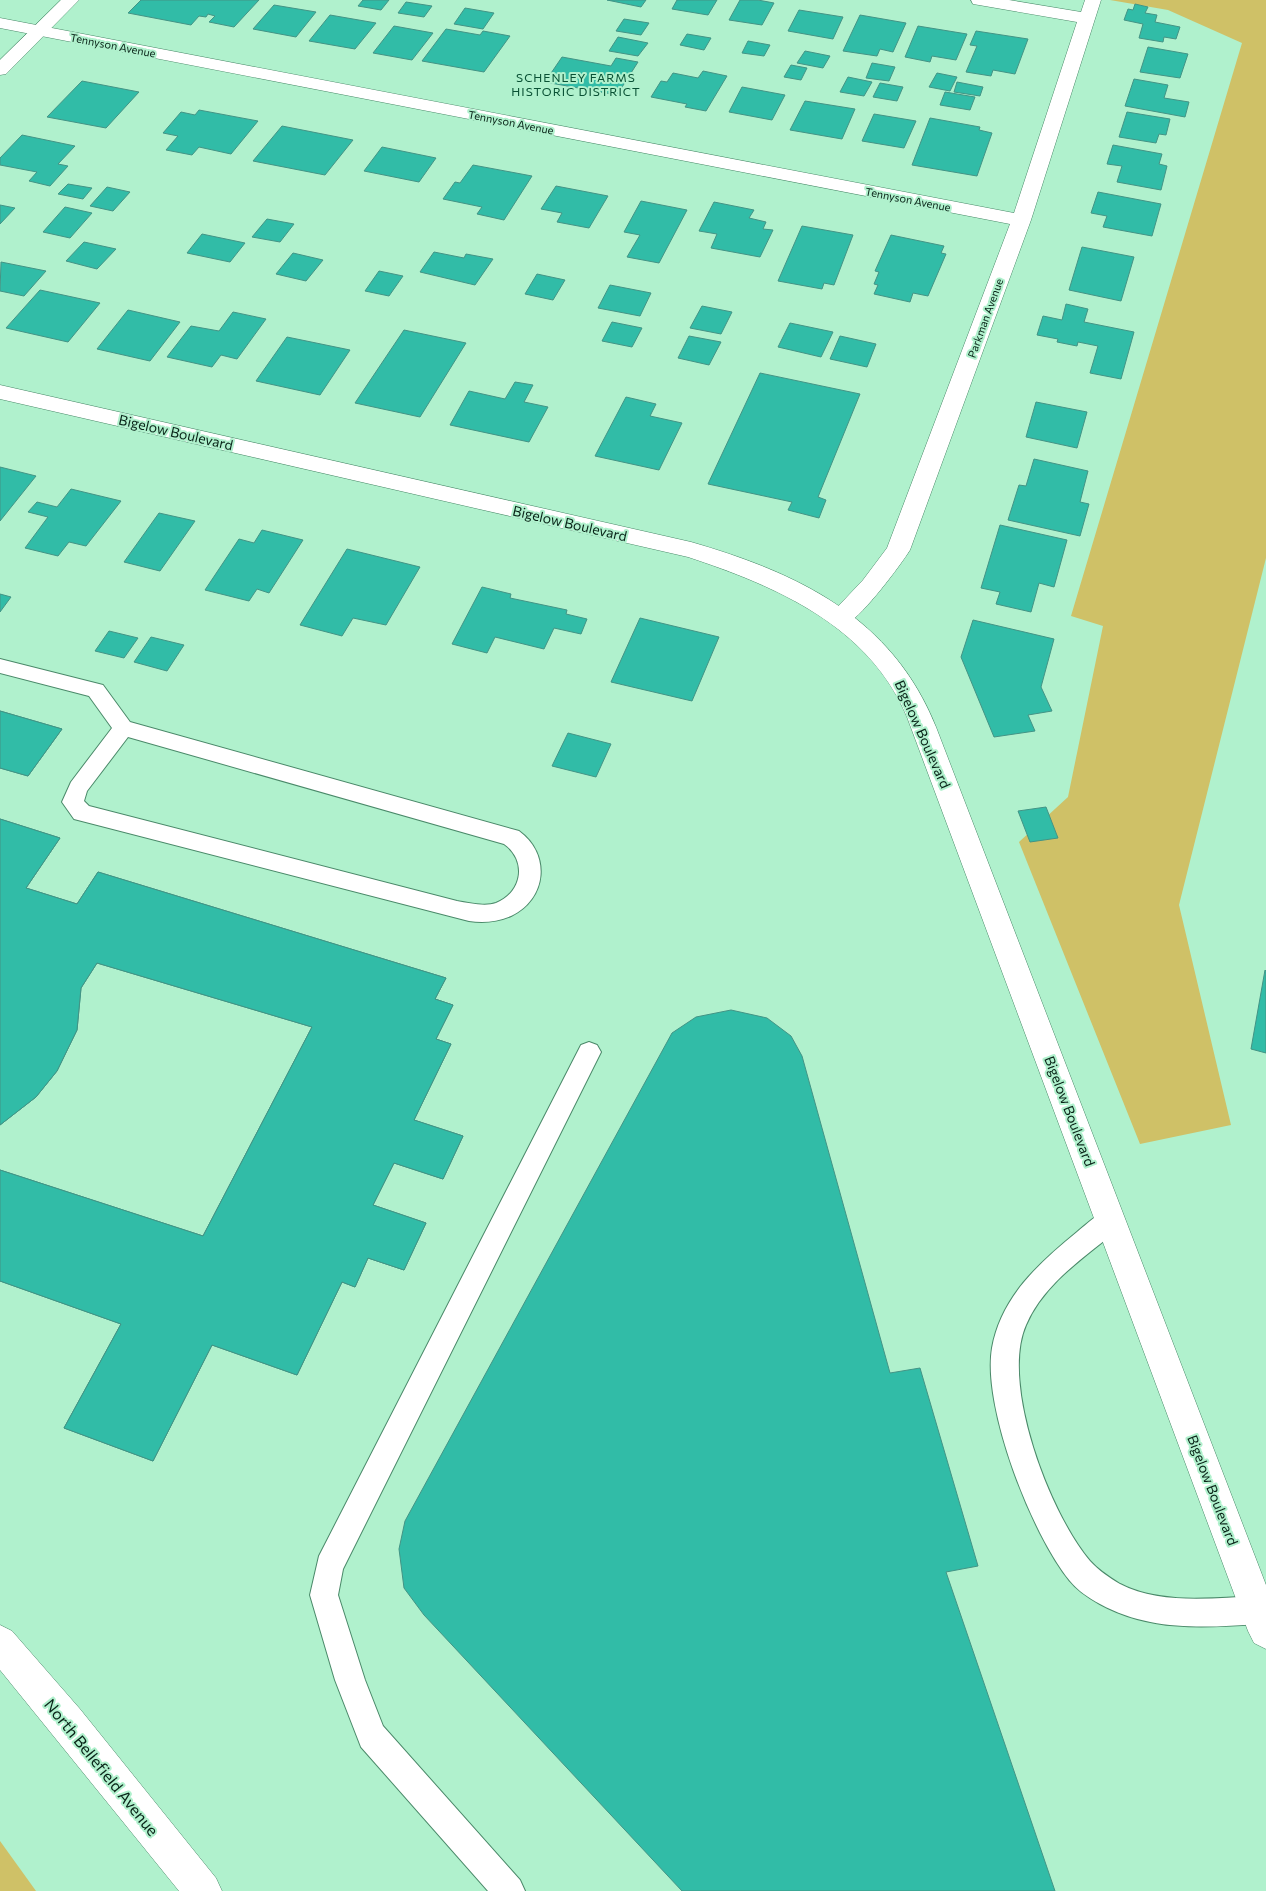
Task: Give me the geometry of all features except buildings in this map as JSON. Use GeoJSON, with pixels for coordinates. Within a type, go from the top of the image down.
{"type":"FeatureCollection","features":[{"type":"Feature","properties":{"kind":"street"},"geometry":{"type":"LineString","coordinates":[[0,70],[71,0]]}},
{"type":"Feature","properties":{"kind":"street"},"geometry":{"type":"LineString","coordinates":[[979,0],[1089,9]]}},
{"type":"Feature","properties":{"kind":"street","name":"Parkman Avenue"},"geometry":{"type":"LineString","coordinates":[[841,616],[871,586],[898,550],[1021,220],[1089,9]]}},
{"type":"Feature","properties":{"kind":"street","name":"Tennyson Avenue"},"geometry":{"type":"LineString","coordinates":[[0,23],[1021,220]]}},
{"type":"Feature","properties":{"kind":"street","name":"Bigelow Boulevard"},"geometry":{"type":"LineString","coordinates":[[0,392],[690,550],[764,574],[841,616],[871,642],[907,691],[938,766],[1112,1220],[1262,1620]]}},
{"type":"Feature","properties":{"kind":"street","name":"North Bellefield Avenue"},"geometry":{"type":"LineString","coordinates":[[0,1643],[67,1722],[203,1891]]}},
{"type":"Feature","properties":{"kind":"lane"},"geometry":{"type":"LineString","coordinates":[[0,666],[96,690],[123,728],[511,837],[523,847],[530,860],[530,880],[519,900],[503,910],[480,913],[457,910],[82,813],[73,802],[78,788],[123,728]]}},
{"type":"Feature","properties":{"kind":"lane"},"geometry":{"type":"LineString","coordinates":[[509,1891],[372,1736],[348,1672],[324,1595],[329,1566],[588,1052]]}},
{"type":"Feature","properties":{"kind":"lane"},"geometry":{"type":"LineString","coordinates":[[1112,1220],[1044,1276],[1018,1312],[1005,1351],[1008,1396],[1020,1446],[1038,1496],[1064,1549],[1080,1572],[1110,1594],[1148,1608],[1262,1620]]}},
{"type":"Feature","properties":{"kind":"shaded area"},"geometry":{"type":"Polygon","coordinates":[[[1110,0],[1266,0],[1266,558],[1179,905],[1231,1125],[1140,1144],[1019,842],[1068,797],[1103,626],[1071,616],[1242,43],[1168,10],[1110,0]]]}},
{"type":"Feature","properties":{"kind":"shaded area"},"geometry":{"type":"Polygon","coordinates":[[[0,1841],[36,1891],[0,1891],[0,1841]]]}},
{"type":"Feature","properties":{"kind":"district","name":"SCHENLEY FARMS HISTORIC DISTRICT"},"geometry":{"type":"Point","coordinates":[576,84]}}]}
